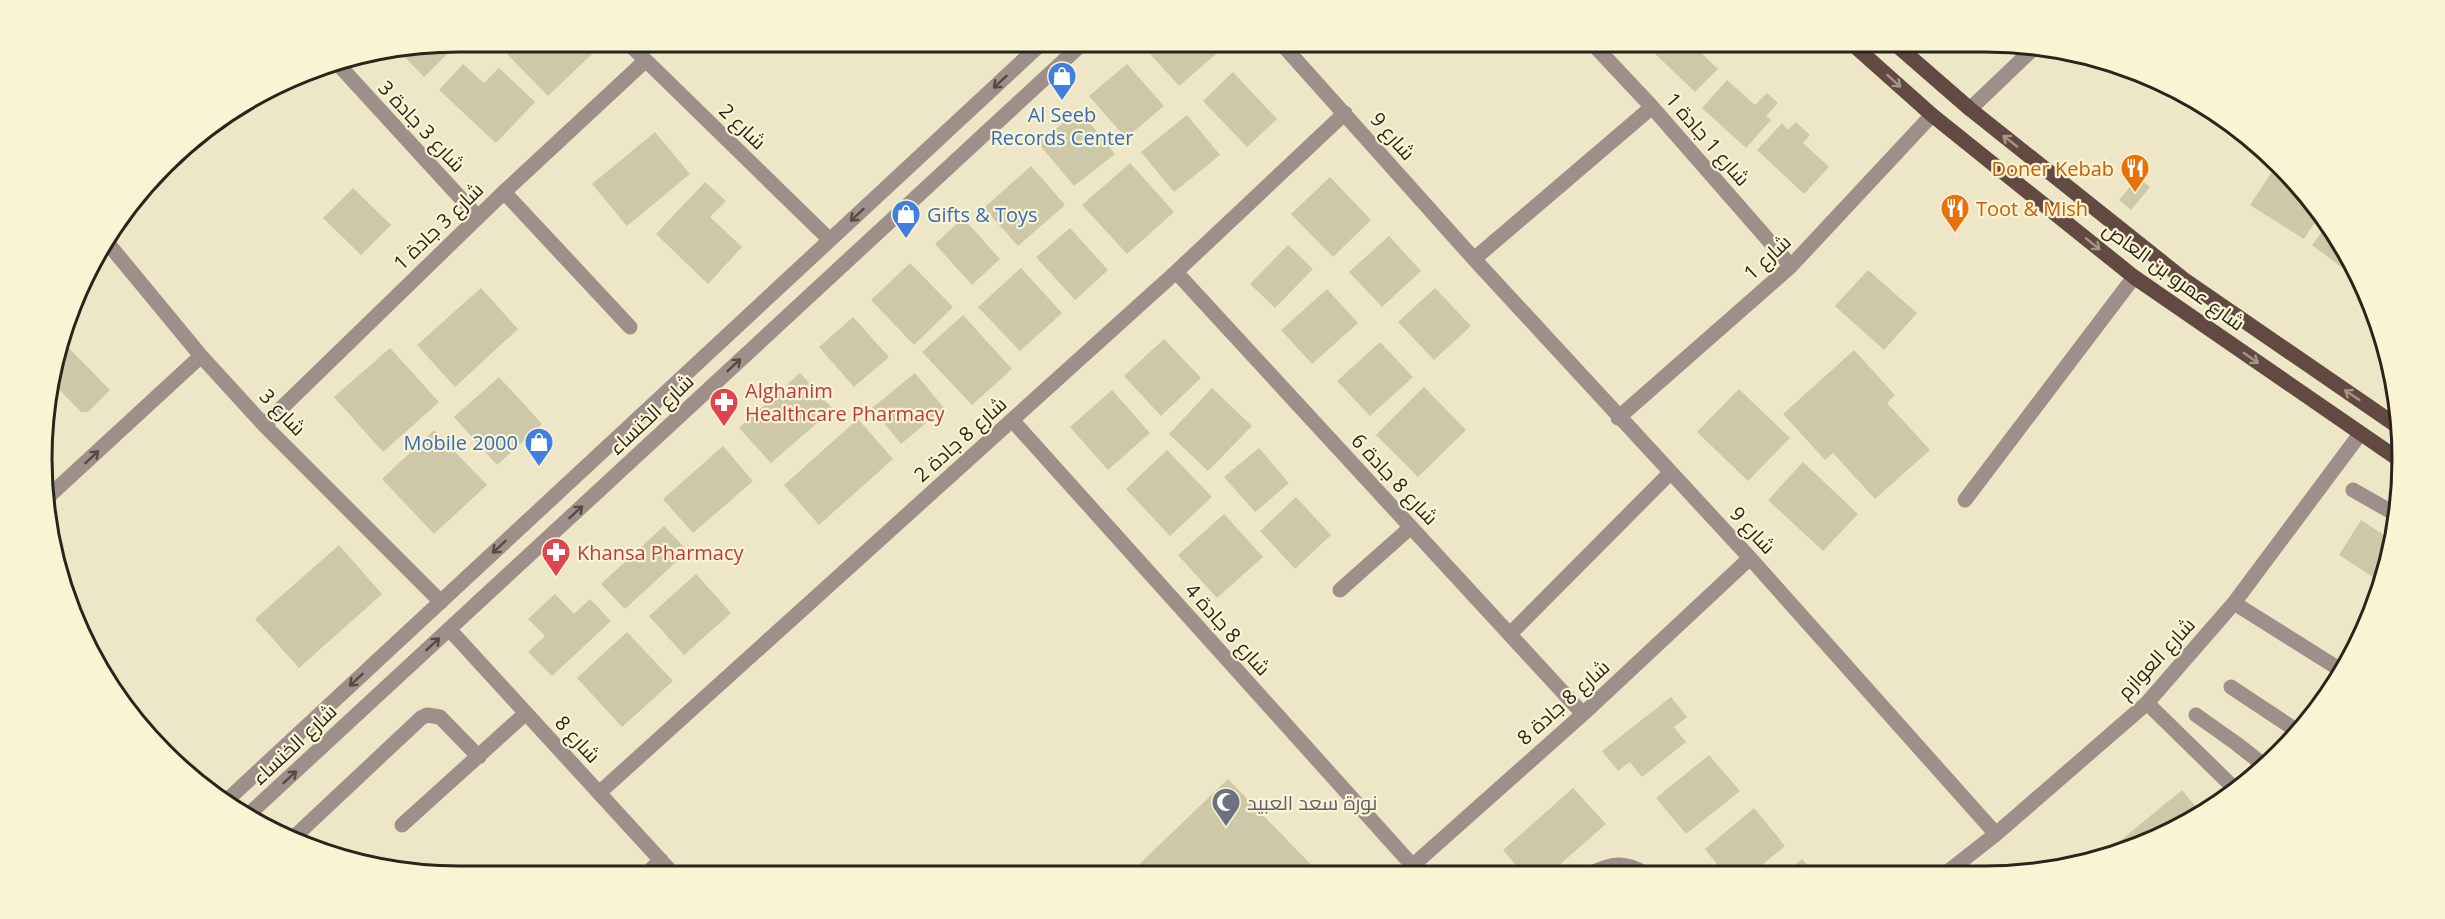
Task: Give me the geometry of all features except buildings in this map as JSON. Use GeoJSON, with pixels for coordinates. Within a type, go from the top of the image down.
{"type":"FeatureCollection","features":[{"type":"Feature","properties":{"kind":"main road","name":"شارع عمرو بن العاص"},"geometry":{"type":"LineString","coordinates":[[1861,52],[1932,115],[2134,277],[2392,455]]}},
{"type":"Feature","properties":{"kind":"main road","name":"شارع عمرو بن العاص"},"geometry":{"type":"LineString","coordinates":[[1904,52],[1970,109],[2186,281],[2391,422]]}},
{"type":"Feature","properties":{"kind":"street","name":"شارع 2"},"geometry":{"type":"LineString","coordinates":[[636,52],[830,240]]}},
{"type":"Feature","properties":{"kind":"street","name":"شارع الخنساء"},"geometry":{"type":"LineString","coordinates":[[231,796],[1032,52]]}},
{"type":"Feature","properties":{"kind":"street","name":"شارع الخنساء"},"geometry":{"type":"LineString","coordinates":[[253,810],[1072,52]]}},
{"type":"Feature","properties":{"kind":"street","name":"شارع 9"},"geometry":{"type":"LineString","coordinates":[[1289,52],[1618,418],[1750,558],[1996,834]]}},
{"type":"Feature","properties":{"kind":"street","name":"شارع 1 جادة 1"},"geometry":{"type":"LineString","coordinates":[[1601,52],[1791,266]]}},
{"type":"Feature","properties":{"kind":"street"},"geometry":{"type":"LineString","coordinates":[[1970,109],[2027,55]]}},
{"type":"Feature","properties":{"kind":"street","name":"شارع 3 جادة 1"},"geometry":{"type":"LineString","coordinates":[[264,425],[504,192],[645,61]]}},
{"type":"Feature","properties":{"kind":"street","name":"شارع 3 جادة 3"},"geometry":{"type":"LineString","coordinates":[[343,70],[478,217]]}},
{"type":"Feature","properties":{"kind":"street"},"geometry":{"type":"LineString","coordinates":[[1474,259],[1652,107]]}},
{"type":"Feature","properties":{"kind":"street","name":"شارع 8 جادة 2"},"geometry":{"type":"LineString","coordinates":[[599,793],[1176,272],[1345,113]]}},
{"type":"Feature","properties":{"kind":"street","name":"شارع 1"},"geometry":{"type":"LineString","coordinates":[[1618,418],[1791,266],[1932,115]]}},
{"type":"Feature","properties":{"kind":"street"},"geometry":{"type":"LineString","coordinates":[[504,192],[630,327]]}},
{"type":"Feature","properties":{"kind":"street","name":"شارع 3"},"geometry":{"type":"LineString","coordinates":[[112,248],[201,356],[264,425],[441,602]]}},
{"type":"Feature","properties":{"kind":"street","name":"شارع 8 جادة 6"},"geometry":{"type":"LineString","coordinates":[[1176,272],[1583,714]]}},
{"type":"Feature","properties":{"kind":"street"},"geometry":{"type":"LineString","coordinates":[[1965,500],[2134,277]]}},
{"type":"Feature","properties":{"kind":"street"},"geometry":{"type":"LineString","coordinates":[[54,492],[201,356]]}},
{"type":"Feature","properties":{"kind":"street","name":"شارع 8 جادة 4"},"geometry":{"type":"LineString","coordinates":[[1012,420],[1403,866]]}},
{"type":"Feature","properties":{"kind":"street","name":"شارع العوازم"},"geometry":{"type":"LineString","coordinates":[[1955,866],[1996,834],[2147,703],[2234,603],[2360,434]]}},
{"type":"Feature","properties":{"kind":"street"},"geometry":{"type":"LineString","coordinates":[[1510,634],[1670,473]]}},
{"type":"Feature","properties":{"kind":"street"},"geometry":{"type":"LineString","coordinates":[[2353,490],[2389,511]]}},
{"type":"Feature","properties":{"kind":"street"},"geometry":{"type":"LineString","coordinates":[[1340,590],[1412,528]]}},
{"type":"Feature","properties":{"kind":"street","name":"شارع 8 جادة 8"},"geometry":{"type":"LineString","coordinates":[[1412,866],[1583,714],[1750,558]]}},
{"type":"Feature","properties":{"kind":"street"},"geometry":{"type":"LineString","coordinates":[[2234,603],[2336,667]]}},
{"type":"Feature","properties":{"kind":"street","name":"شارع 8"},"geometry":{"type":"LineString","coordinates":[[449,629],[667,866]]}},
{"type":"Feature","properties":{"kind":"street"},"geometry":{"type":"LineString","coordinates":[[2231,687],[2292,727]]}},
{"type":"Feature","properties":{"kind":"street"},"geometry":{"type":"LineString","coordinates":[[2147,703],[2230,784]]}},
{"type":"Feature","properties":{"kind":"street"},"geometry":{"type":"LineString","coordinates":[[402,825],[526,713]]}},
{"type":"Feature","properties":{"kind":"street"},"geometry":{"type":"LineString","coordinates":[[298,833],[421,718],[427,715],[440,717],[479,757]]}},
{"type":"Feature","properties":{"kind":"street"},"geometry":{"type":"LineString","coordinates":[[2196,715],[2258,761]]}},
{"type":"Feature","properties":{"kind":"street"},"geometry":{"type":"LineString","coordinates":[[656,866],[662,861]]}},
{"type":"Feature","properties":{"kind":"street"},"geometry":{"type":"LineString","coordinates":[[1612,866],[1617,864],[1634,866]]}},
{"type":"Feature","properties":{"kind":"place","name":"Al Seeb Records Center"},"geometry":{"type":"Point","coordinates":[1062,102]}},
{"type":"Feature","properties":{"kind":"place","name":"Doner Kebab"},"geometry":{"type":"Point","coordinates":[2135,194]}},
{"type":"Feature","properties":{"kind":"place","name":"Toot & Mish"},"geometry":{"type":"Point","coordinates":[1955,234]}},
{"type":"Feature","properties":{"kind":"place","name":"Gifts & Toys"},"geometry":{"type":"Point","coordinates":[906,240]}},
{"type":"Feature","properties":{"kind":"place","name":"Alghanim Healthcare Pharmacy"},"geometry":{"type":"Point","coordinates":[724,428]}},
{"type":"Feature","properties":{"kind":"place","name":"Mobile 2000"},"geometry":{"type":"Point","coordinates":[539,468]}},
{"type":"Feature","properties":{"kind":"place","name":"Khansa Pharmacy"},"geometry":{"type":"Point","coordinates":[556,578]}},
{"type":"Feature","properties":{"kind":"place","name":"نورة سعد العبيد"},"geometry":{"type":"Point","coordinates":[1226,828]}}]}
